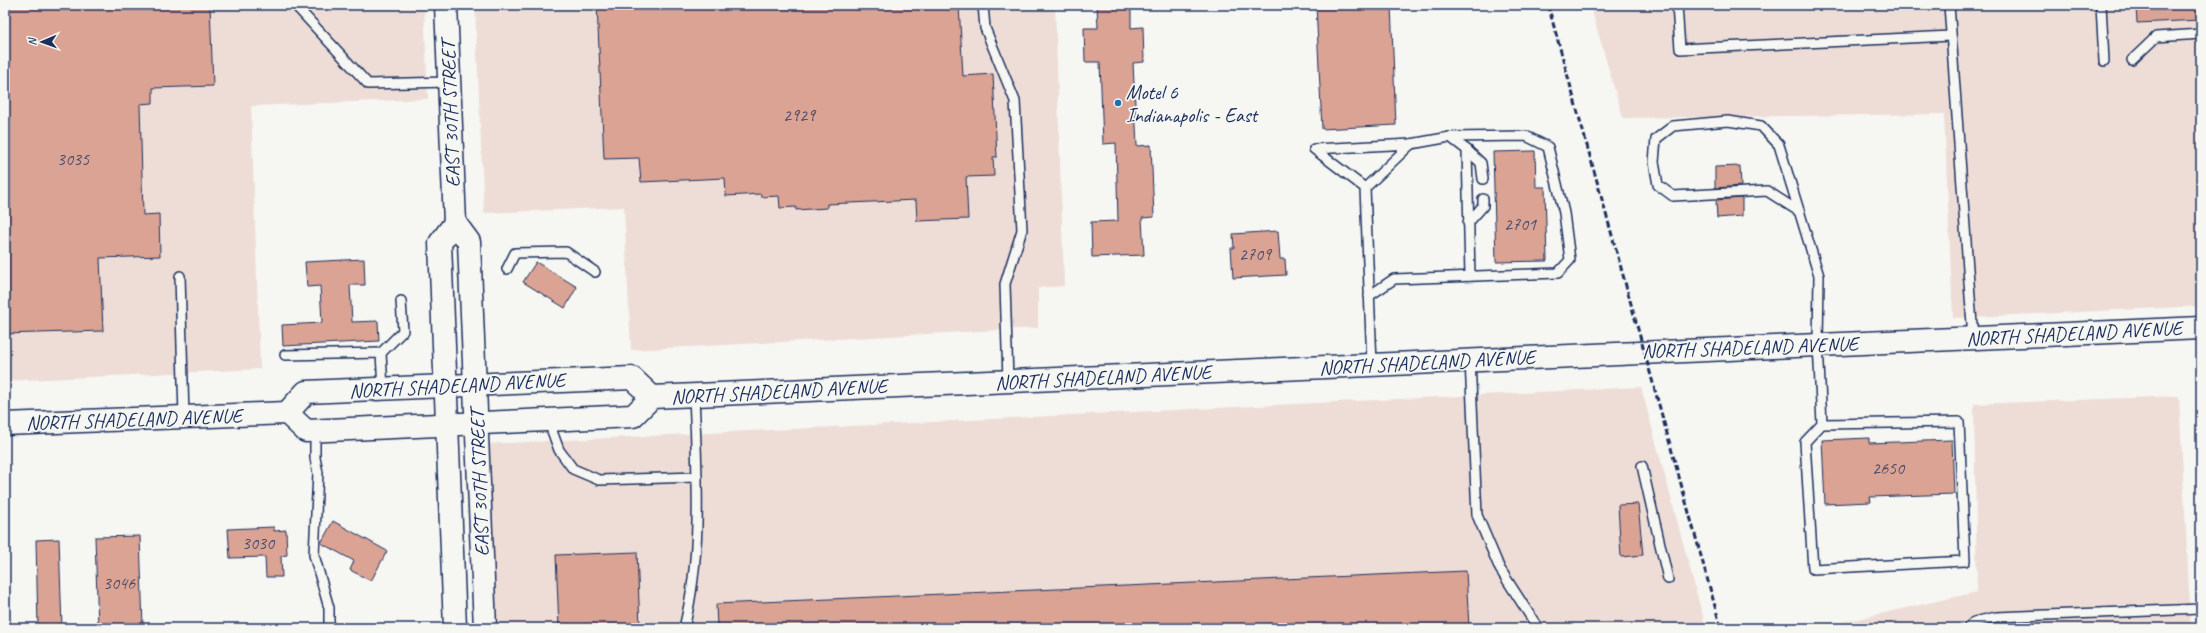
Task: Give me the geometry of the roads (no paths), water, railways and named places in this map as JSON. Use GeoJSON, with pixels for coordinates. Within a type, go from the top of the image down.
{"type":"FeatureCollection","features":[{"type":"Feature","properties":{"kind":"main road","name":"EAST 30TH STREET"},"geometry":{"type":"LineString","coordinates":[[446,5],[455,223],[469,242],[485,628]]}},
{"type":"Feature","properties":{"kind":"main road","name":"EAST 30TH STREET"},"geometry":{"type":"LineString","coordinates":[[455,223],[440,243],[455,628]]}},
{"type":"Feature","properties":{"kind":"main road","name":"NORTH SHADELAND AVENUE"},"geometry":{"type":"LineString","coordinates":[[287,413],[306,431],[447,425],[633,416],[652,397],[2201,328]]}},
{"type":"Feature","properties":{"kind":"main road","name":"NORTH SHADELAND AVENUE"},"geometry":{"type":"LineString","coordinates":[[5,424],[287,413],[306,392],[632,378],[652,397]]}},
{"type":"Feature","properties":{"kind":"lane"},"geometry":{"type":"LineString","coordinates":[[294,5],[368,84],[449,82]]}},
{"type":"Feature","properties":{"kind":"lane"},"geometry":{"type":"LineString","coordinates":[[983,5],[985,28],[1015,101],[1022,230],[1005,284],[1008,381]]}},
{"type":"Feature","properties":{"kind":"lane"},"geometry":{"type":"LineString","coordinates":[[1677,5],[1680,49],[1951,36]]}},
{"type":"Feature","properties":{"kind":"lane"},"geometry":{"type":"LineString","coordinates":[[1949,5],[1973,338]]}},
{"type":"Feature","properties":{"kind":"lane"},"geometry":{"type":"LineString","coordinates":[[2101,5],[2104,61]]}},
{"type":"Feature","properties":{"kind":"lane"},"geometry":{"type":"LineString","coordinates":[[2132,60],[2156,37],[2201,34]]}},
{"type":"Feature","properties":{"kind":"lane"},"geometry":{"type":"LineString","coordinates":[[1800,212],[1767,191],[1673,196],[1658,185],[1654,162],[1656,139],[1673,126],[1728,122],[1761,126],[1779,144],[1800,212],[1819,276],[1818,344],[1822,424],[1805,442],[1813,569],[1965,561],[1959,422],[1822,424]]}},
{"type":"Feature","properties":{"kind":"lane"},"geometry":{"type":"LineString","coordinates":[[1365,188],[1314,149],[1412,144],[1450,137],[1526,136],[1548,147],[1564,213],[1570,260],[1558,273],[1394,279],[1369,296]]}},
{"type":"Feature","properties":{"kind":"lane"},"geometry":{"type":"LineString","coordinates":[[1450,137],[1482,163],[1482,179]]}},
{"type":"Feature","properties":{"kind":"lane"},"geometry":{"type":"LineString","coordinates":[[1372,364],[1365,188],[1412,144]]}},
{"type":"Feature","properties":{"kind":"lane"},"geometry":{"type":"LineString","coordinates":[[1467,150],[1470,276]]}},
{"type":"Feature","properties":{"kind":"lane"},"geometry":{"type":"LineString","coordinates":[[1468,223],[1483,206],[1483,199]]}},
{"type":"Feature","properties":{"kind":"lane"},"geometry":{"type":"LineString","coordinates":[[507,269],[515,252],[566,252],[595,272]]}},
{"type":"Feature","properties":{"kind":"lane"},"geometry":{"type":"LineString","coordinates":[[180,276],[184,417]]}},
{"type":"Feature","properties":{"kind":"lane"},"geometry":{"type":"LineString","coordinates":[[285,355],[380,353],[403,331],[401,301]]}},
{"type":"Feature","properties":{"kind":"lane"},"geometry":{"type":"LineString","coordinates":[[380,353],[383,389]]}},
{"type":"Feature","properties":{"kind":"lane"},"geometry":{"type":"LineString","coordinates":[[1470,360],[1477,515],[1500,569],[1538,628]]}},
{"type":"Feature","properties":{"kind":"lane"},"geometry":{"type":"LineString","coordinates":[[684,628],[693,594],[698,519],[694,395]]}},
{"type":"Feature","properties":{"kind":"lane"},"geometry":{"type":"LineString","coordinates":[[548,420],[559,450],[573,469],[598,480],[697,477]]}},
{"type":"Feature","properties":{"kind":"lane"},"geometry":{"type":"LineString","coordinates":[[315,430],[315,458],[318,474],[314,556],[329,608],[329,628]]}},
{"type":"Feature","properties":{"kind":"lane"},"geometry":{"type":"LineString","coordinates":[[1642,466],[1668,579]]}},
{"type":"Feature","properties":{"kind":"lane"},"geometry":{"type":"LineString","coordinates":[[1968,628],[1974,622],[1996,616],[2201,609]]}},
{"type":"Feature","properties":{"kind":"railway"},"geometry":{"type":"LineString","coordinates":[[1548,5],[1721,628]]}},
{"type":"Feature","properties":{"kind":"place","name":"Motel 6 Indianapolis - East"},"geometry":{"type":"Point","coordinates":[1118,103]}}]}
